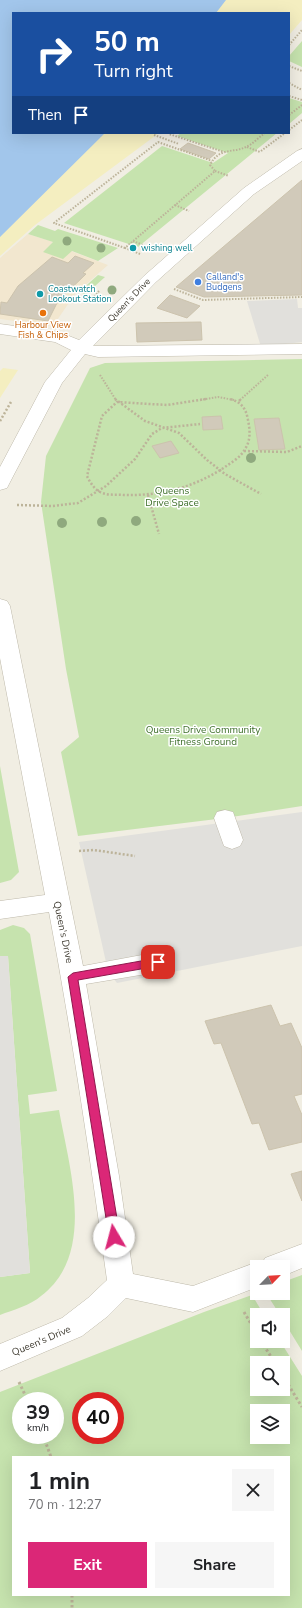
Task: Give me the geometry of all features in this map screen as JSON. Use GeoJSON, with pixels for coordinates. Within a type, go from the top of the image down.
{"type":"FeatureCollection","features":[{"type":"Feature","properties":{"kind":"street","name":"Queen's Drive"},"geometry":{"type":"LineString","coordinates":[[0,484],[54,382],[81,348],[150,279],[249,191],[302,154]]}},
{"type":"Feature","properties":{"kind":"street"},"geometry":{"type":"LineString","coordinates":[[0,329],[59,337],[81,348],[98,352],[261,351],[302,349]]}},
{"type":"Feature","properties":{"kind":"street","name":"Queen's Drive"},"geometry":{"type":"LineString","coordinates":[[0,606],[73,977],[106,1176],[121,1284],[98,1307],[72,1328],[20,1351],[0,1358]]}},
{"type":"Feature","properties":{"kind":"street"},"geometry":{"type":"LineString","coordinates":[[225,818],[232,840]]}},
{"type":"Feature","properties":{"kind":"street"},"geometry":{"type":"LineString","coordinates":[[0,910],[58,902]]}},
{"type":"Feature","properties":{"kind":"street"},"geometry":{"type":"LineString","coordinates":[[73,977],[158,962]]}},
{"type":"Feature","properties":{"kind":"street"},"geometry":{"type":"LineString","coordinates":[[290,1261],[302,1256]]}},
{"type":"Feature","properties":{"kind":"street"},"geometry":{"type":"LineString","coordinates":[[121,1284],[193,1299],[250,1277]]}},
{"type":"Feature","properties":{"kind":"path"},"geometry":{"type":"LineString","coordinates":[[290,44],[302,30]]}},
{"type":"Feature","properties":{"kind":"path"},"geometry":{"type":"LineString","coordinates":[[290,66],[302,71]]}},
{"type":"Feature","properties":{"kind":"path"},"geometry":{"type":"LineString","coordinates":[[290,84],[302,90]]}},
{"type":"Feature","properties":{"kind":"path"},"geometry":{"type":"LineString","coordinates":[[290,96],[302,100]]}},
{"type":"Feature","properties":{"kind":"path"},"geometry":{"type":"LineString","coordinates":[[290,114],[302,105]]}},
{"type":"Feature","properties":{"kind":"path"},"geometry":{"type":"LineString","coordinates":[[290,129],[302,120]]}},
{"type":"Feature","properties":{"kind":"path"},"geometry":{"type":"LineString","coordinates":[[170,134],[224,152]]}},
{"type":"Feature","properties":{"kind":"path"},"geometry":{"type":"LineString","coordinates":[[229,176],[215,171],[210,165],[212,161],[227,150],[246,147],[264,134]]}},
{"type":"Feature","properties":{"kind":"path"},"geometry":{"type":"LineString","coordinates":[[154,135],[179,144]]}},
{"type":"Feature","properties":{"kind":"path"},"geometry":{"type":"LineString","coordinates":[[174,148],[185,140]]}},
{"type":"Feature","properties":{"kind":"path"},"geometry":{"type":"LineString","coordinates":[[140,254],[54,223],[158,142],[212,161]]}},
{"type":"Feature","properties":{"kind":"path"},"geometry":{"type":"LineString","coordinates":[[246,147],[260,152]]}},
{"type":"Feature","properties":{"kind":"path"},"geometry":{"type":"LineString","coordinates":[[124,248],[215,171]]}},
{"type":"Feature","properties":{"kind":"path"},"geometry":{"type":"LineString","coordinates":[[175,206],[189,211]]}},
{"type":"Feature","properties":{"kind":"path"},"geometry":{"type":"LineString","coordinates":[[133,241],[148,247]]}},
{"type":"Feature","properties":{"kind":"path"},"geometry":{"type":"LineString","coordinates":[[168,287],[203,300],[302,297]]}},
{"type":"Feature","properties":{"kind":"path"},"geometry":{"type":"LineString","coordinates":[[239,401],[269,375],[261,351]]}},
{"type":"Feature","properties":{"kind":"path"},"geometry":{"type":"LineString","coordinates":[[97,369],[117,402],[145,421],[179,433],[207,460],[222,470],[225,474],[261,494]]}},
{"type":"Feature","properties":{"kind":"path"},"geometry":{"type":"LineString","coordinates":[[218,397],[239,401],[244,405],[250,438],[241,456],[222,470],[196,484],[148,495],[108,494],[99,491],[87,476],[102,416],[117,402],[167,405],[218,397]]}},
{"type":"Feature","properties":{"kind":"path"},"geometry":{"type":"LineString","coordinates":[[17,505],[70,505],[86,500],[99,491],[135,459],[152,434],[162,428],[200,424]]}},
{"type":"Feature","properties":{"kind":"path"},"geometry":{"type":"LineString","coordinates":[[244,451],[287,452],[302,446]]}},
{"type":"Feature","properties":{"kind":"path"},"geometry":{"type":"LineString","coordinates":[[148,495],[159,534]]}},
{"type":"Feature","properties":{"kind":"path"},"geometry":{"type":"LineString","coordinates":[[78,851],[94,850],[135,856]]}},
{"type":"Feature","properties":{"kind":"path"},"geometry":{"type":"LineString","coordinates":[[18,1378],[24,1392]]}},
{"type":"Feature","properties":{"kind":"path"},"geometry":{"type":"LineString","coordinates":[[290,1387],[302,1407]]}},
{"type":"Feature","properties":{"kind":"path"},"geometry":{"type":"LineString","coordinates":[[46,1444],[51,1456]]}},
{"type":"Feature","properties":{"kind":"path"},"geometry":{"type":"LineString","coordinates":[[72,1596],[72,1608]]}},
{"type":"Feature","properties":{"kind":"shaded area"},"geometry":{"type":"Polygon","coordinates":[[[28,234],[53,242],[44,252],[71,251],[108,265],[75,294],[53,326],[0,319],[0,258],[28,234]]]}},
{"type":"Feature","properties":{"kind":"shaded area"},"geometry":{"type":"Polygon","coordinates":[[[297,299],[298,308],[302,308],[302,342],[261,347],[247,301],[297,299]]]}},
{"type":"Feature","properties":{"kind":"shaded area"},"geometry":{"type":"Polygon","coordinates":[[[302,812],[302,946],[117,983],[108,971],[79,842],[302,812]]]}},
{"type":"Feature","properties":{"kind":"shaded area"},"geometry":{"type":"Polygon","coordinates":[[[0,956],[8,956],[30,1273],[0,1277],[0,956]]]}},
{"type":"Feature","properties":{"kind":"green space"},"geometry":{"type":"Polygon","coordinates":[[[302,41],[302,67],[290,61],[290,55],[302,41]]]}},
{"type":"Feature","properties":{"kind":"green space"},"geometry":{"type":"Polygon","coordinates":[[[290,98],[302,102],[302,113],[290,123],[290,98]]]}},
{"type":"Feature","properties":{"kind":"green space"},"geometry":{"type":"Polygon","coordinates":[[[180,134],[276,134],[138,247],[64,223],[162,146],[213,163],[228,153],[177,136],[180,134]]]}},
{"type":"Feature","properties":{"kind":"green space"},"geometry":{"type":"Polygon","coordinates":[[[38,225],[55,231],[58,229],[118,248],[98,261],[72,251],[63,259],[43,252],[53,242],[28,234],[38,225]]]}},
{"type":"Feature","properties":{"kind":"green space"},"geometry":{"type":"Polygon","coordinates":[[[98,275],[105,277],[85,295],[79,292],[98,275]]]}},
{"type":"Feature","properties":{"kind":"green space","name":"Queens Drive Space"},"geometry":{"type":"Polygon","coordinates":[[[302,359],[302,806],[225,818],[78,836],[61,752],[79,737],[66,669],[41,502],[46,456],[90,368],[105,363],[302,359]]]}},
{"type":"Feature","properties":{"kind":"green space"},"geometry":{"type":"Polygon","coordinates":[[[0,766],[19,872],[11,880],[0,883],[0,766]]]}},
{"type":"Feature","properties":{"kind":"green space"},"geometry":{"type":"Polygon","coordinates":[[[13,925],[24,928],[30,934],[57,1091],[28,1095],[30,1114],[59,1110],[68,1157],[75,1209],[74,1234],[69,1257],[58,1278],[37,1299],[22,1307],[0,1315],[0,1277],[30,1273],[8,956],[0,956],[0,930],[13,925]]]}},
{"type":"Feature","properties":{"kind":"green space"},"geometry":{"type":"Polygon","coordinates":[[[302,1275],[302,1351],[290,1331],[290,1308],[276,1308],[270,1300],[290,1300],[290,1279],[302,1275]]]}},
{"type":"Feature","properties":{"kind":"green space"},"geometry":{"type":"Polygon","coordinates":[[[250,1296],[250,1300],[255,1300],[260,1308],[250,1308],[250,1348],[284,1348],[289,1356],[250,1356],[250,1396],[290,1396],[290,1357],[302,1376],[302,1608],[0,1608],[0,1392],[204,1312],[250,1296]]]}},
{"type":"Feature","properties":{"kind":"sand"},"geometry":{"type":"Polygon","coordinates":[[[55,0],[302,0],[302,20],[290,34],[290,12],[44,12],[55,0]]]}},
{"type":"Feature","properties":{"kind":"sand"},"geometry":{"type":"Polygon","coordinates":[[[0,61],[12,134],[158,134],[35,225],[0,256],[0,61]]]}},
{"type":"Feature","properties":{"kind":"sand"},"geometry":{"type":"Polygon","coordinates":[[[3,368],[18,370],[0,398],[0,371],[3,368]]]}},
{"type":"Feature","properties":{"kind":"water"},"geometry":{"type":"Polygon","coordinates":[[[0,0],[226,0],[217,12],[12,12],[12,134],[104,134],[0,237],[0,0]]]}},
{"type":"Feature","properties":{"kind":"building"},"geometry":{"type":"Polygon","coordinates":[[[188,143],[216,153],[209,159],[180,149],[188,143]]]}},
{"type":"Feature","properties":{"kind":"building"},"geometry":{"type":"Polygon","coordinates":[[[302,180],[302,295],[204,297],[176,287],[302,180]]]}},
{"type":"Feature","properties":{"kind":"building","name":"Coastwatch Lookout Station"},"geometry":{"type":"Polygon","coordinates":[[[75,256],[94,263],[83,273],[86,274],[58,301],[48,321],[0,314],[1,302],[7,303],[18,286],[52,257],[68,263],[75,256]]]}},
{"type":"Feature","properties":{"kind":"building"},"geometry":{"type":"Polygon","coordinates":[[[170,295],[200,306],[187,318],[157,308],[170,295]]]}},
{"type":"Feature","properties":{"kind":"building"},"geometry":{"type":"Polygon","coordinates":[[[201,322],[202,340],[137,342],[136,323],[201,322]]]}},
{"type":"Feature","properties":{"kind":"building"},"geometry":{"type":"Polygon","coordinates":[[[221,416],[223,429],[203,430],[202,417],[221,416]]]}},
{"type":"Feature","properties":{"kind":"building"},"geometry":{"type":"Polygon","coordinates":[[[279,418],[285,449],[259,450],[254,419],[279,418]]]}},
{"type":"Feature","properties":{"kind":"building"},"geometry":{"type":"Polygon","coordinates":[[[171,441],[179,453],[160,458],[152,446],[171,441]]]}},
{"type":"Feature","properties":{"kind":"building"},"geometry":{"type":"Polygon","coordinates":[[[271,1005],[280,1026],[291,1023],[302,1048],[302,1094],[294,1096],[302,1115],[302,1142],[269,1150],[259,1123],[252,1124],[221,1043],[214,1044],[205,1021],[271,1005]]]}},
{"type":"Feature","properties":{"kind":"building"},"geometry":{"type":"Polygon","coordinates":[[[302,1171],[302,1201],[291,1174],[302,1171]]]}},
{"type":"Feature","properties":{"kind":"place","name":"wishing well"},"geometry":{"type":"Point","coordinates":[133,248]}},
{"type":"Feature","properties":{"kind":"place","name":"Calland's Budgens"},"geometry":{"type":"Point","coordinates":[198,282]}},
{"type":"Feature","properties":{"kind":"place","name":"Coastwatch Lookout Station"},"geometry":{"type":"Point","coordinates":[40,294]}},
{"type":"Feature","properties":{"kind":"place","name":"Harbour View Fish & Chips"},"geometry":{"type":"Point","coordinates":[43,313]}},
{"type":"Feature","properties":{"kind":"route"},"geometry":{"type":"LineString","coordinates":[[114,1237],[106,1176],[73,977],[158,962]]}},
{"type":"Feature","properties":{"kind":"park label","name":"Queens Drive Community Fitness Ground"},"geometry":{"type":"Point","coordinates":[203,734]}}]}
